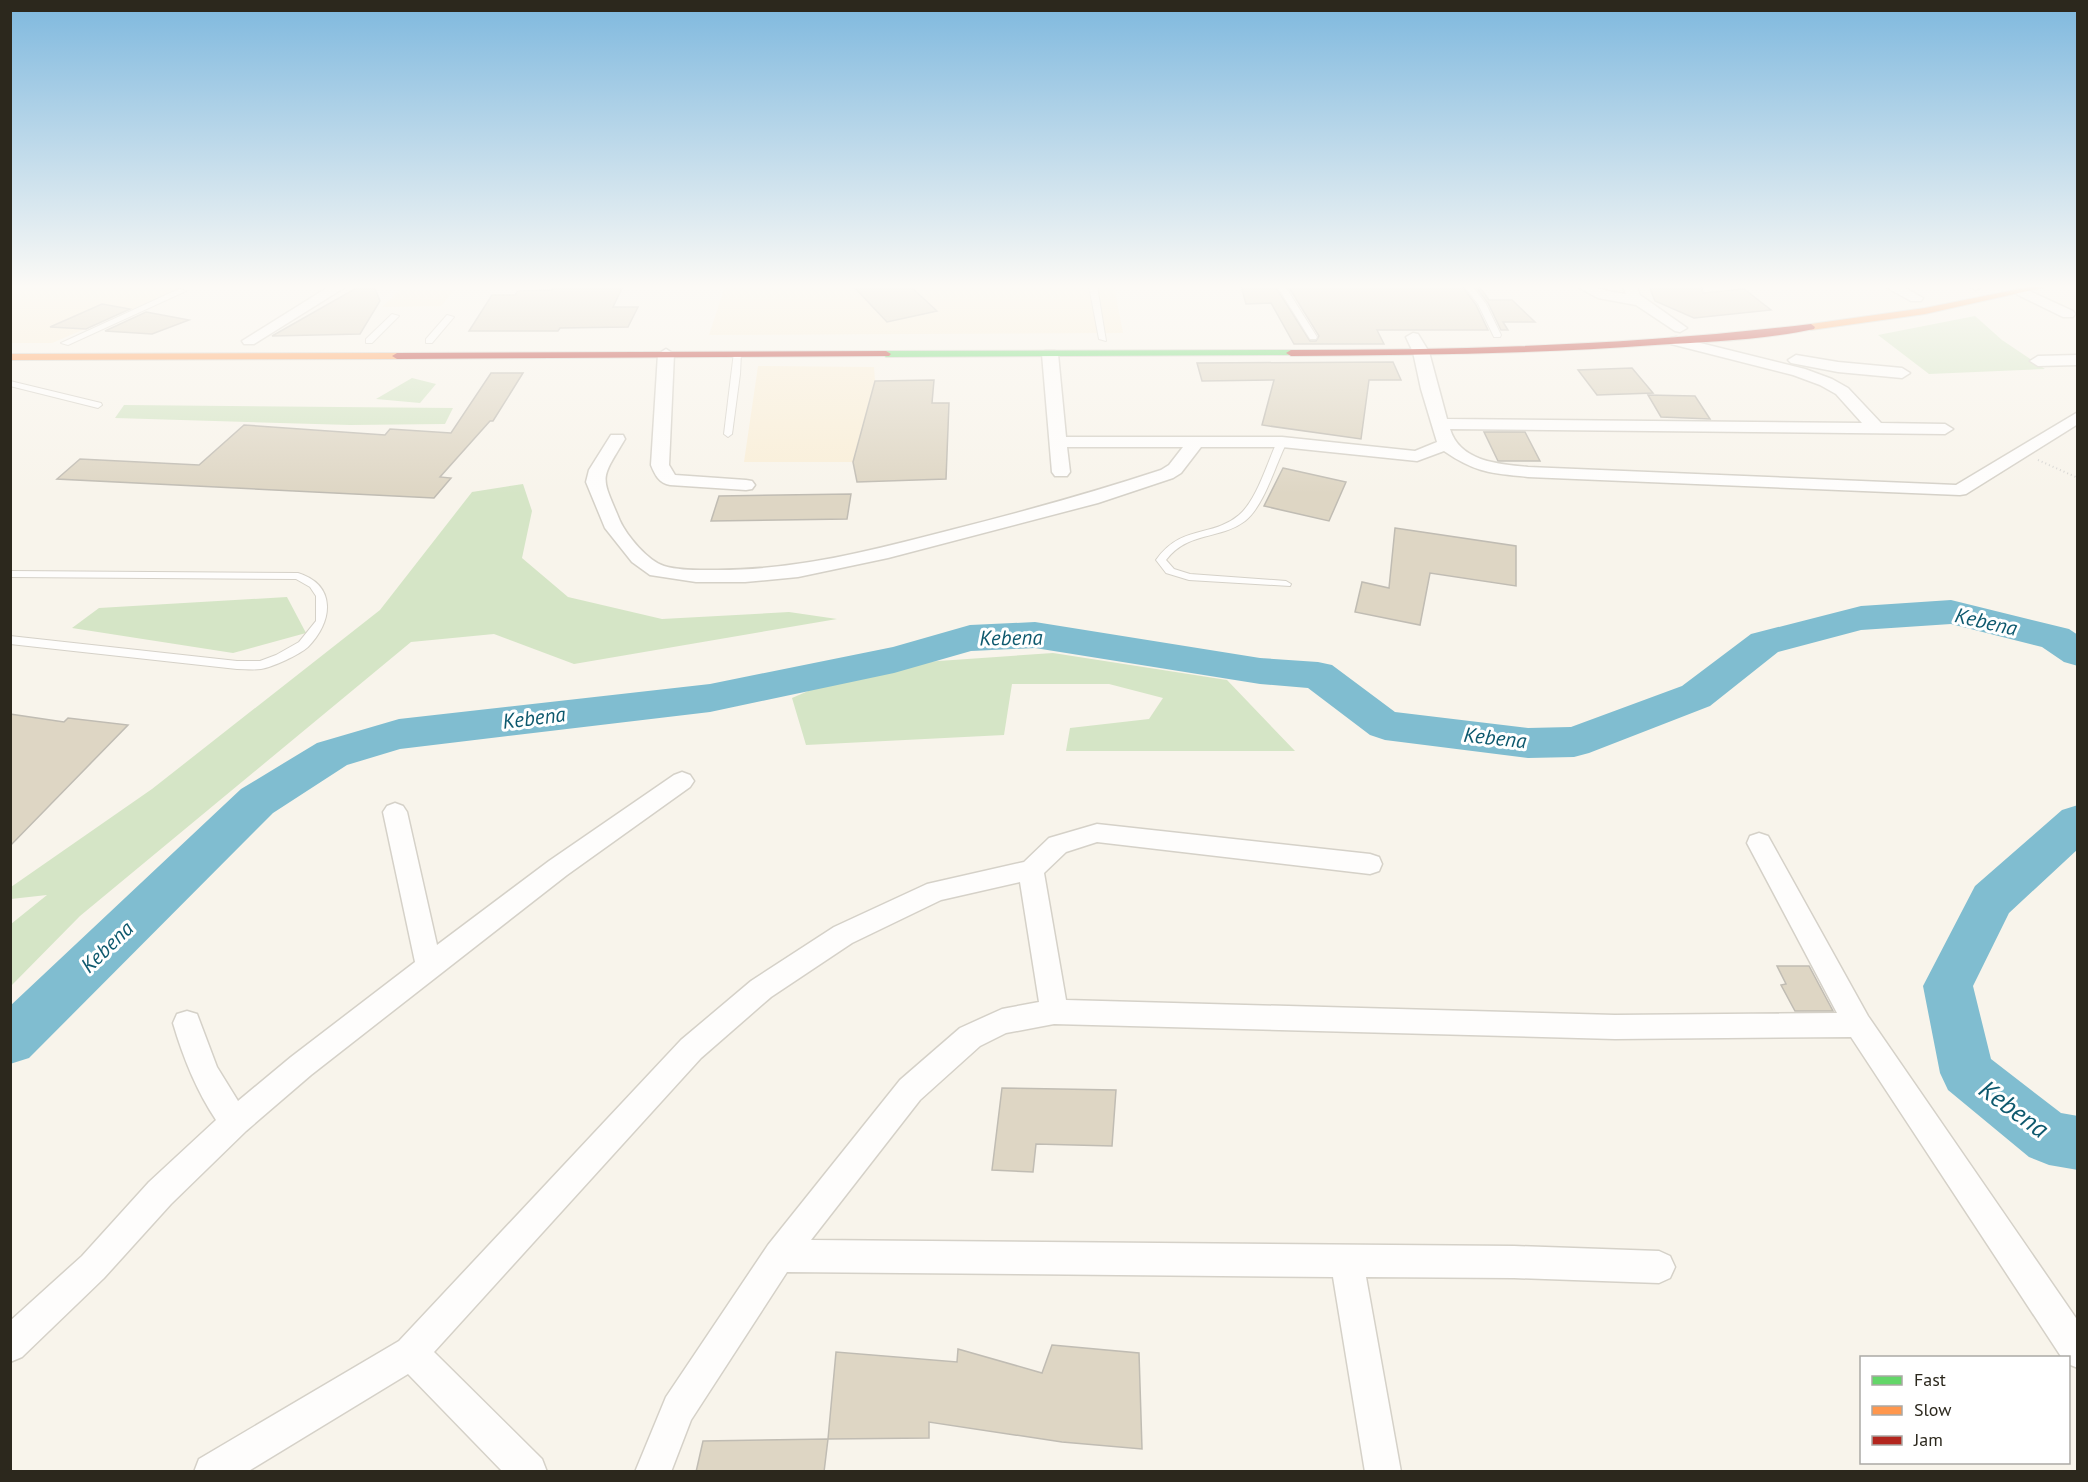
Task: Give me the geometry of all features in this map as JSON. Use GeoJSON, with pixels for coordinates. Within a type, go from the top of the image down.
{"type":"FeatureCollection","features":[{"type":"Feature","properties":{"kind":"main road"},"geometry":{"type":"LineString","coordinates":[[10,357],[412,355]]}},
{"type":"Feature","properties":{"kind":"street"},"geometry":{"type":"LineString","coordinates":[[666,355],[660,465],[663,474],[670,480],[746,485]]}},
{"type":"Feature","properties":{"kind":"street"},"geometry":{"type":"LineString","coordinates":[[1050,355],[1061,472]]}},
{"type":"Feature","properties":{"kind":"street"},"geometry":{"type":"LineString","coordinates":[[1419,355],[1446,444],[1473,463],[1492,468],[1528,472],[1960,490],[1971,486],[2078,417]]}},
{"type":"Feature","properties":{"kind":"street"},"geometry":{"type":"LineString","coordinates":[[1744,355],[1826,382],[1842,391],[1875,427]]}},
{"type":"Feature","properties":{"kind":"street"},"geometry":{"type":"LineString","coordinates":[[1780,355],[1809,363],[1902,373]]}},
{"type":"Feature","properties":{"kind":"street"},"geometry":{"type":"LineString","coordinates":[[2038,361],[2078,360]]}},
{"type":"Feature","properties":{"kind":"street"},"geometry":{"type":"LineString","coordinates":[[1439,424],[1945,429]]}},
{"type":"Feature","properties":{"kind":"street"},"geometry":{"type":"LineString","coordinates":[[617,439],[598,470],[595,482],[614,528],[639,558],[657,571],[696,576],[745,576],[798,571],[888,552],[1092,499],[1167,474],[1175,469],[1197,441]]}},
{"type":"Feature","properties":{"kind":"street"},"geometry":{"type":"LineString","coordinates":[[1060,442],[1282,442],[1418,456],[1446,444]]}},
{"type":"Feature","properties":{"kind":"street"},"geometry":{"type":"LineString","coordinates":[[10,1345],[93,1267],[160,1193],[236,1121],[429,966],[558,868],[682,781]]}},
{"type":"Feature","properties":{"kind":"street"},"geometry":{"type":"LineString","coordinates":[[395,812],[429,966]]}},
{"type":"Feature","properties":{"kind":"street"},"geometry":{"type":"LineString","coordinates":[[212,1472],[411,1353],[691,1048],[761,989],[843,935],[936,891],[1031,870],[1058,845],[1097,833],[1370,864]]}},
{"type":"Feature","properties":{"kind":"street"},"geometry":{"type":"LineString","coordinates":[[1759,843],[1858,1025],[2078,1351]]}},
{"type":"Feature","properties":{"kind":"street"},"geometry":{"type":"LineString","coordinates":[[1031,870],[1054,1012]]}},
{"type":"Feature","properties":{"kind":"street"},"geometry":{"type":"LineString","coordinates":[[653,1472],[678,1409],[778,1257],[910,1090],[970,1037],[1002,1021],[1054,1012],[1615,1027],[1858,1025]]}},
{"type":"Feature","properties":{"kind":"street"},"geometry":{"type":"LineString","coordinates":[[187,1023],[197,1057],[218,1101],[236,1121]]}},
{"type":"Feature","properties":{"kind":"street"},"geometry":{"type":"LineString","coordinates":[[778,1257],[1514,1262],[1659,1267]]}},
{"type":"Feature","properties":{"kind":"street"},"geometry":{"type":"LineString","coordinates":[[1347,1261],[1383,1472]]}},
{"type":"Feature","properties":{"kind":"street"},"geometry":{"type":"LineString","coordinates":[[411,1353],[529,1472]]}},
{"type":"Feature","properties":{"kind":"lane"},"geometry":{"type":"LineString","coordinates":[[728,434],[737,372],[737,355]]}},
{"type":"Feature","properties":{"kind":"lane"},"geometry":{"type":"LineString","coordinates":[[10,383],[98,405]]}},
{"type":"Feature","properties":{"kind":"lane"},"geometry":{"type":"LineString","coordinates":[[1282,442],[1251,507],[1242,518],[1227,527],[1181,539],[1166,552],[1161,560],[1170,571],[1189,577],[1286,584]]}},
{"type":"Feature","properties":{"kind":"lane"},"geometry":{"type":"LineString","coordinates":[[10,574],[298,576],[314,585],[321,596],[321,621],[303,645],[280,658],[261,665],[237,665],[10,640]]}},
{"type":"Feature","properties":{"kind":"path"},"geometry":{"type":"LineString","coordinates":[[2021,453],[2078,478]]}},
{"type":"Feature","properties":{"kind":"shaded area"},"geometry":{"type":"Polygon","coordinates":[[[758,366],[874,367],[875,381],[853,462],[744,462],[758,366]]]}},
{"type":"Feature","properties":{"kind":"green space"},"geometry":{"type":"Polygon","coordinates":[[[1904,355],[2024,355],[2045,369],[1929,374],[1904,355]]]}},
{"type":"Feature","properties":{"kind":"green space"},"geometry":{"type":"Polygon","coordinates":[[[412,378],[436,384],[420,403],[376,399],[412,378]]]}},
{"type":"Feature","properties":{"kind":"green space"},"geometry":{"type":"Polygon","coordinates":[[[124,405],[453,408],[445,424],[350,425],[115,418],[124,405]]]}},
{"type":"Feature","properties":{"kind":"green space"},"geometry":{"type":"Polygon","coordinates":[[[523,484],[532,511],[522,558],[568,597],[662,619],[789,612],[837,619],[574,664],[494,634],[411,642],[80,916],[11,986],[11,924],[47,895],[11,899],[11,887],[152,789],[380,610],[472,492],[523,484]]]}},
{"type":"Feature","properties":{"kind":"green space"},"geometry":{"type":"Polygon","coordinates":[[[287,597],[306,633],[233,653],[72,628],[99,608],[287,597]]]}},
{"type":"Feature","properties":{"kind":"green space"},"geometry":{"type":"Polygon","coordinates":[[[1053,653],[1227,680],[1295,751],[1066,751],[1070,728],[1149,719],[1163,698],[1109,684],[1012,684],[1004,735],[806,745],[792,698],[866,666],[1053,653]]]}},
{"type":"Feature","properties":{"kind":"building"},"geometry":{"type":"Polygon","coordinates":[[[1393,362],[1401,380],[1369,380],[1361,439],[1262,425],[1274,380],[1202,381],[1197,363],[1393,362]]]}},
{"type":"Feature","properties":{"kind":"building"},"geometry":{"type":"Polygon","coordinates":[[[1632,368],[1653,393],[1597,395],[1578,370],[1632,368]]]}},
{"type":"Feature","properties":{"kind":"building"},"geometry":{"type":"Polygon","coordinates":[[[491,373],[523,373],[493,421],[490,421],[440,477],[451,478],[434,498],[57,479],[80,459],[199,465],[244,425],[385,435],[390,429],[451,433],[491,373]]]}},
{"type":"Feature","properties":{"kind":"building"},"geometry":{"type":"Polygon","coordinates":[[[934,380],[932,403],[949,403],[946,479],[857,482],[853,462],[875,381],[934,380]]]}},
{"type":"Feature","properties":{"kind":"building"},"geometry":{"type":"Polygon","coordinates":[[[1648,395],[1695,396],[1710,419],[1661,417],[1648,395]]]}},
{"type":"Feature","properties":{"kind":"building"},"geometry":{"type":"Polygon","coordinates":[[[1484,432],[1525,432],[1540,461],[1498,461],[1484,432]]]}},
{"type":"Feature","properties":{"kind":"building"},"geometry":{"type":"Polygon","coordinates":[[[1283,468],[1346,482],[1329,521],[1264,506],[1283,468]]]}},
{"type":"Feature","properties":{"kind":"building"},"geometry":{"type":"Polygon","coordinates":[[[851,494],[847,519],[711,521],[719,496],[851,494]]]}},
{"type":"Feature","properties":{"kind":"building"},"geometry":{"type":"Polygon","coordinates":[[[1395,528],[1516,546],[1516,586],[1430,573],[1420,625],[1355,612],[1362,582],[1389,588],[1395,528]]]}},
{"type":"Feature","properties":{"kind":"building"},"geometry":{"type":"Polygon","coordinates":[[[10,714],[64,722],[68,718],[128,725],[10,846],[10,714]]]}},
{"type":"Feature","properties":{"kind":"building"},"geometry":{"type":"Polygon","coordinates":[[[1777,966],[1809,966],[1833,1011],[1795,1011],[1781,985],[1786,984],[1777,966]]]}},
{"type":"Feature","properties":{"kind":"building"},"geometry":{"type":"Polygon","coordinates":[[[1002,1088],[1116,1090],[1112,1146],[1036,1144],[1033,1172],[992,1170],[1002,1088]]]}},
{"type":"Feature","properties":{"kind":"building"},"geometry":{"type":"Polygon","coordinates":[[[1052,1345],[1139,1353],[1142,1449],[1062,1442],[929,1422],[929,1438],[828,1439],[836,1352],[957,1362],[958,1349],[1042,1373],[1052,1345]]]}},
{"type":"Feature","properties":{"kind":"building"},"geometry":{"type":"Polygon","coordinates":[[[828,1439],[824,1472],[696,1472],[703,1441],[828,1439]]]}},
{"type":"Feature","properties":{"kind":"waterway","name":"Kebena"},"geometry":{"type":"LineString","coordinates":[[10,1041],[257,801],[332,754],[399,734],[710,698],[894,660],[970,638],[1035,635],[1260,671],[1318,675],[1385,725],[1528,743],[1574,742],[1696,696],[1765,643],[1861,618],[1951,612],[2055,638],[2078,653]]}},
{"type":"Feature","properties":{"kind":"waterway","name":"Kebena"},"geometry":{"type":"LineString","coordinates":[[2078,822],[1992,900],[1948,986],[1967,1073],[2049,1138],[2078,1143]]}},
{"type":"Feature","properties":{"kind":"traffic: slow"},"geometry":{"type":"LineString","coordinates":[[10,357],[397,356]]}},
{"type":"Feature","properties":{"kind":"traffic: jam"},"geometry":{"type":"LineString","coordinates":[[397,356],[602,355]]}}]}
